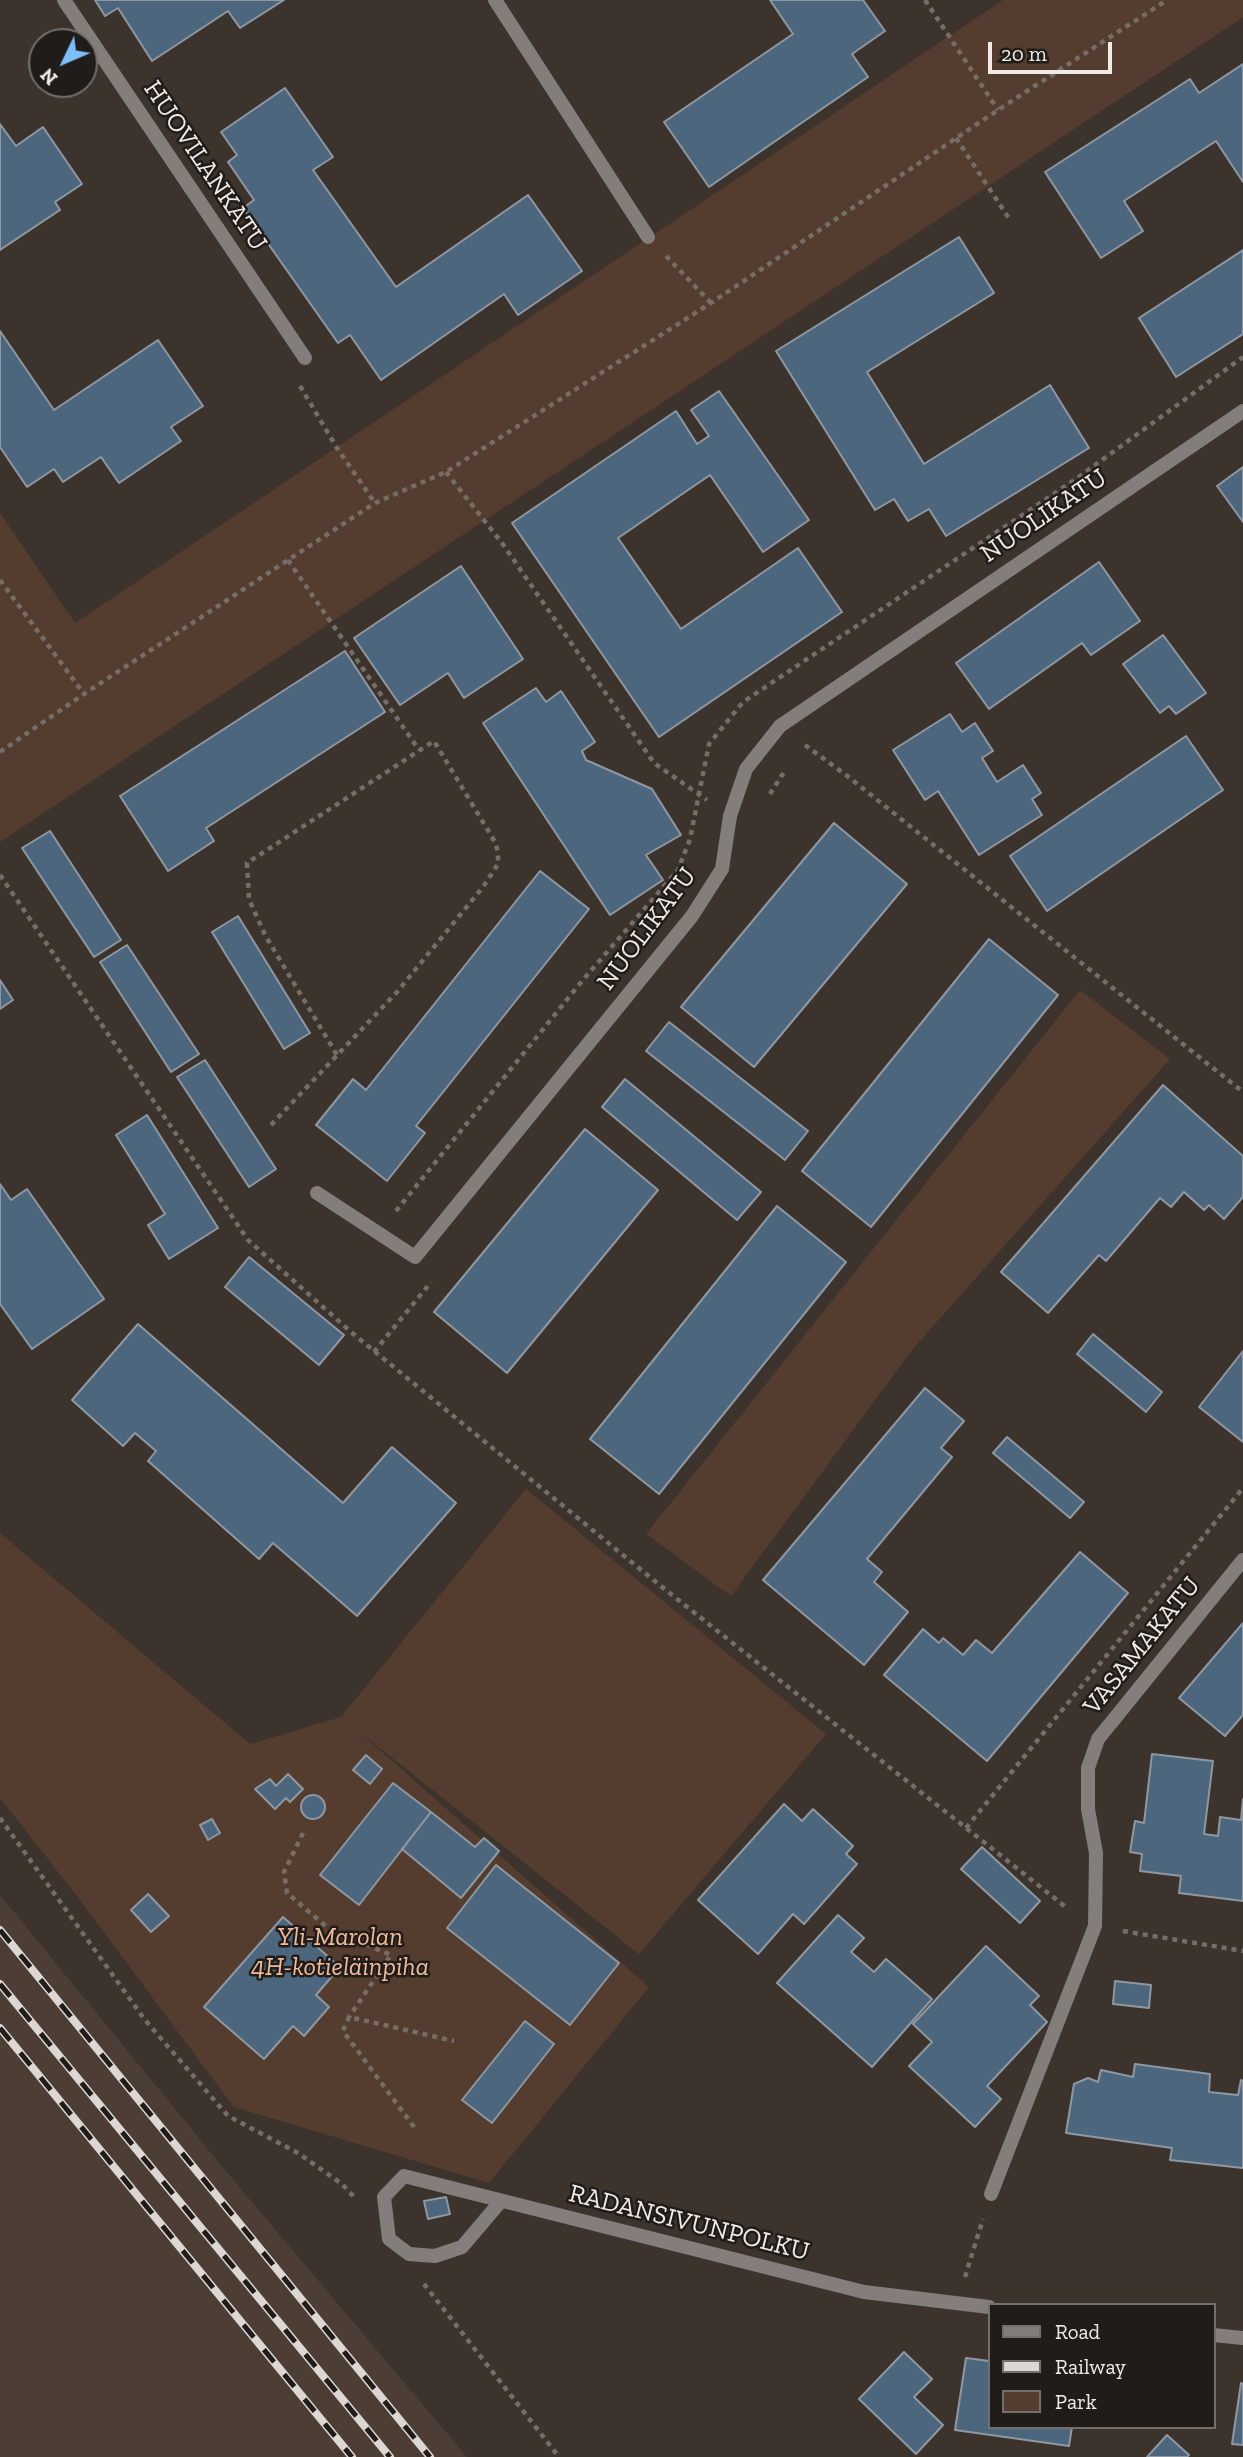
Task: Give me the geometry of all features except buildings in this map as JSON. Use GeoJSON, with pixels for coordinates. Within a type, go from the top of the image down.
{"type":"FeatureCollection","features":[{"type":"Feature","properties":{"kind":"street","name":"HUOVILANKATU"},"geometry":{"type":"LineString","coordinates":[[64,0],[305,358]]}},
{"type":"Feature","properties":{"kind":"street"},"geometry":{"type":"LineString","coordinates":[[495,0],[648,237]]}},
{"type":"Feature","properties":{"kind":"street","name":"NUOLIKATU"},"geometry":{"type":"LineString","coordinates":[[317,1193],[415,1256],[692,916],[722,869],[730,816],[746,769],[780,726],[1243,411]]}},
{"type":"Feature","properties":{"kind":"street","name":"VASAMAKATU"},"geometry":{"type":"LineString","coordinates":[[1095,1926],[1096,1853],[1088,1809],[1088,1768],[1098,1739],[1243,1560]]}},
{"type":"Feature","properties":{"kind":"street"},"geometry":{"type":"LineString","coordinates":[[991,2194],[1095,1926]]}},
{"type":"Feature","properties":{"kind":"street","name":"RADANSIVUNPOLKU"},"geometry":{"type":"LineString","coordinates":[[501,2200],[462,2246],[453,2250],[435,2256],[409,2254],[389,2239],[384,2197],[404,2176],[501,2200],[864,2292],[988,2307]]}},
{"type":"Feature","properties":{"kind":"street"},"geometry":{"type":"LineString","coordinates":[[1215,2335],[1243,2338]]}},
{"type":"Feature","properties":{"kind":"path"},"geometry":{"type":"LineString","coordinates":[[925,0],[998,110]]}},
{"type":"Feature","properties":{"kind":"path"},"geometry":{"type":"LineString","coordinates":[[0,752],[375,503],[446,472],[711,303],[1167,0]]}},
{"type":"Feature","properties":{"kind":"path"},"geometry":{"type":"LineString","coordinates":[[956,138],[1010,220]]}},
{"type":"Feature","properties":{"kind":"path"},"geometry":{"type":"LineString","coordinates":[[648,237],[711,303]]}},
{"type":"Feature","properties":{"kind":"path"},"geometry":{"type":"LineString","coordinates":[[295,376],[337,448],[375,503]]}},
{"type":"Feature","properties":{"kind":"path"},"geometry":{"type":"LineString","coordinates":[[446,472],[502,543],[654,763],[730,816]]}},
{"type":"Feature","properties":{"kind":"path"},"geometry":{"type":"LineString","coordinates":[[288,560],[419,750]]}},
{"type":"Feature","properties":{"kind":"path"},"geometry":{"type":"LineString","coordinates":[[0,580],[84,694]]}},
{"type":"Feature","properties":{"kind":"path"},"geometry":{"type":"LineString","coordinates":[[780,726],[1243,1092]]}},
{"type":"Feature","properties":{"kind":"path"},"geometry":{"type":"LineString","coordinates":[[799,754],[813,737]]}},
{"type":"Feature","properties":{"kind":"path"},"geometry":{"type":"LineString","coordinates":[[271,1125],[397,992],[483,887],[498,863],[495,842],[434,741],[247,863],[248,899],[265,935],[337,1055]]}},
{"type":"Feature","properties":{"kind":"path"},"geometry":{"type":"LineString","coordinates":[[764,803],[791,761]]}},
{"type":"Feature","properties":{"kind":"path"},"geometry":{"type":"LineString","coordinates":[[0,875],[248,1240],[374,1352],[662,1587],[1070,1910],[1095,1926],[1243,1951]]}},
{"type":"Feature","properties":{"kind":"path"},"geometry":{"type":"LineString","coordinates":[[374,1352],[435,1277]]}},
{"type":"Feature","properties":{"kind":"path"},"geometry":{"type":"LineString","coordinates":[[966,1828],[1243,1488]]}},
{"type":"Feature","properties":{"kind":"path"},"geometry":{"type":"LineString","coordinates":[[0,1818],[145,2020],[228,2116],[298,2153],[342,2184],[358,2202]]}},
{"type":"Feature","properties":{"kind":"path"},"geometry":{"type":"LineString","coordinates":[[303,1833],[284,1872],[287,1893],[329,1929],[391,1955],[349,2017],[343,2031],[414,2127]]}},
{"type":"Feature","properties":{"kind":"path"},"geometry":{"type":"LineString","coordinates":[[349,2017],[454,2041]]}},
{"type":"Feature","properties":{"kind":"path"},"geometry":{"type":"LineString","coordinates":[[957,2304],[991,2194]]}},
{"type":"Feature","properties":{"kind":"path"},"geometry":{"type":"LineString","coordinates":[[423,2282],[558,2457]]}},
{"type":"Feature","properties":{"kind":"shaded area"},"geometry":{"type":"Polygon","coordinates":[[[0,1895],[225,2170],[467,2457],[0,2457],[0,1895]]]}},
{"type":"Feature","properties":{"kind":"green space"},"geometry":{"type":"Polygon","coordinates":[[[1003,0],[1243,0],[1243,17],[0,842],[0,513],[75,623],[1003,0]]]}},
{"type":"Feature","properties":{"kind":"green space"},"geometry":{"type":"Polygon","coordinates":[[[1080,990],[1170,1059],[912,1350],[731,1596],[646,1534],[1080,990]]]}},
{"type":"Feature","properties":{"kind":"green space","name":"Yli-Marolan 4H-kotieläinpiha"},"geometry":{"type":"Polygon","coordinates":[[[526,1489],[826,1734],[639,1954],[357,1730],[649,1987],[489,2183],[234,2107],[0,1798],[0,1533],[250,1744],[341,1717],[526,1489]]]}},
{"type":"Feature","properties":{"kind":"railway"},"geometry":{"type":"LineString","coordinates":[[0,1930],[430,2457]]}},
{"type":"Feature","properties":{"kind":"railway"},"geometry":{"type":"LineString","coordinates":[[0,1984],[390,2457]]}},
{"type":"Feature","properties":{"kind":"railway"},"geometry":{"type":"LineString","coordinates":[[0,2028],[352,2457]]}}]}
